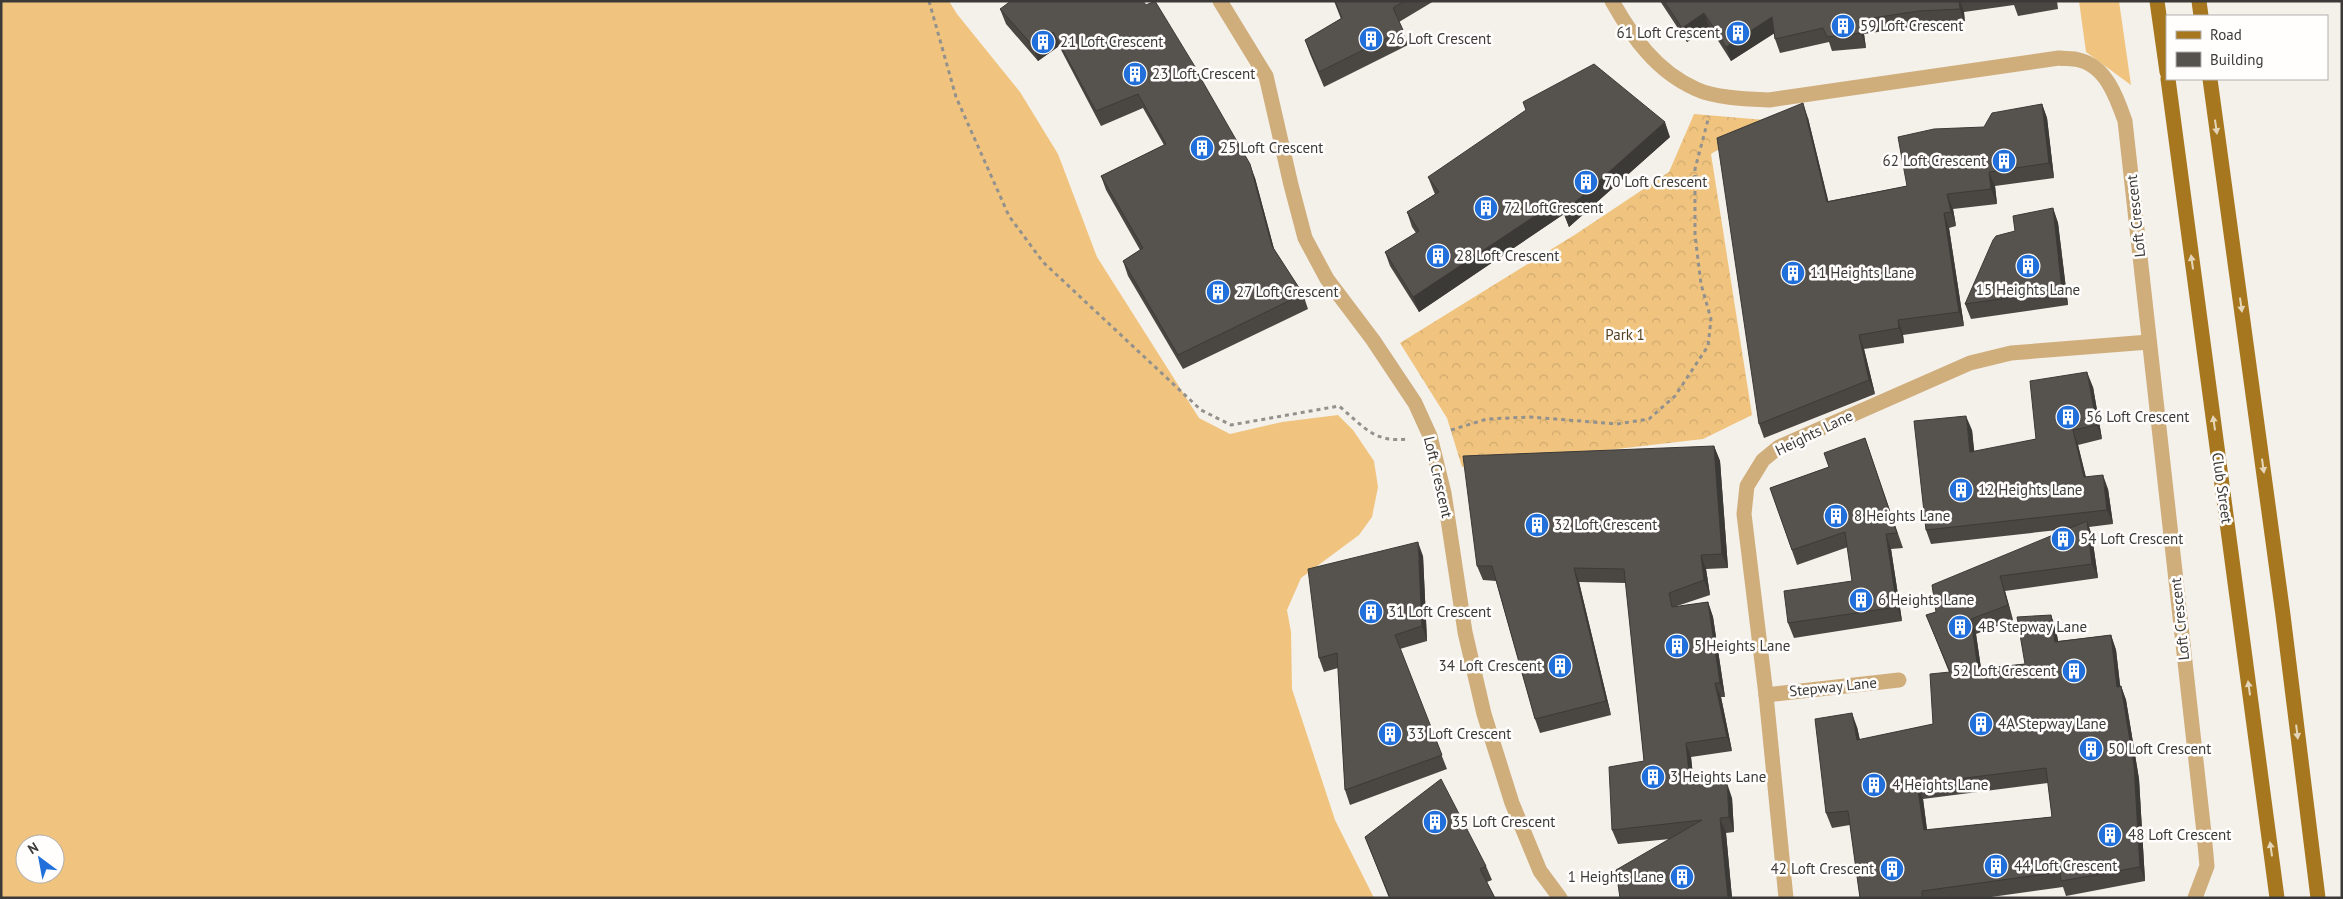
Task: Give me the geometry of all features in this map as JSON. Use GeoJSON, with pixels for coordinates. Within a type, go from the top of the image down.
{"type":"FeatureCollection","features":[{"type":"Feature","properties":{"kind":"main road"},"geometry":{"type":"LineString","coordinates":[[2157,1],[2166,65]]}},
{"type":"Feature","properties":{"kind":"main road"},"geometry":{"type":"LineString","coordinates":[[2199,1],[2201,15]]}},
{"type":"Feature","properties":{"kind":"main road","name":"Club Street"},"geometry":{"type":"LineString","coordinates":[[2168,80],[2277,898]]}},
{"type":"Feature","properties":{"kind":"main road"},"geometry":{"type":"LineString","coordinates":[[2210,80],[2283,614],[2318,898]]}},
{"type":"Feature","properties":{"kind":"street","name":"Loft Crescent"},"geometry":{"type":"LineString","coordinates":[[1220,1],[1266,76],[1291,185],[1306,238],[1327,279],[1373,340],[1415,403],[1430,436],[1444,493],[1465,632],[1484,714],[1512,803],[1540,871],[1560,898]]}},
{"type":"Feature","properties":{"kind":"street","name":"Loft Crescent"},"geometry":{"type":"LineString","coordinates":[[1612,1],[1629,31],[1659,67],[1697,90],[1737,98],[1769,100],[2059,58],[2080,60],[2100,71],[2115,94],[2125,121],[2206,849],[2207,866],[2195,898]]}},
{"type":"Feature","properties":{"kind":"street","name":"Heights Lane"},"geometry":{"type":"LineString","coordinates":[[1786,898],[1766,695],[1744,514],[1747,486],[1763,460],[1779,447],[1970,363],[2011,353],[2149,342]]}},
{"type":"Feature","properties":{"kind":"street","name":"Stepway Lane"},"geometry":{"type":"LineString","coordinates":[[1766,695],[1899,680]]}},
{"type":"Feature","properties":{"kind":"green space"},"geometry":{"type":"Polygon","coordinates":[[[1,1],[949,1],[957,14],[1020,92],[1058,154],[1097,257],[1199,418],[1230,434],[1282,422],[1338,415],[1353,430],[1374,461],[1378,487],[1372,517],[1359,535],[1301,578],[1287,610],[1291,632],[1292,689],[1335,820],[1374,898],[1,898],[1,1]]]}},
{"type":"Feature","properties":{"kind":"green space"},"geometry":{"type":"Polygon","coordinates":[[[2079,1],[2119,1],[2131,85],[2086,52],[2079,1]]]}},
{"type":"Feature","properties":{"kind":"green space","name":"Park 1"},"geometry":{"type":"Polygon","coordinates":[[[1694,114],[1765,120],[1711,154],[1752,415],[1703,439],[1462,467],[1447,418],[1400,343],[1576,234],[1669,172],[1694,114]]]}},
{"type":"Feature","properties":{"kind":"building"},"geometry":{"type":"Polygon","coordinates":[[[1011,1],[1143,1],[1146,5],[1155,1],[1197,70],[1250,164],[1272,246],[1303,294],[1178,355],[1123,261],[1143,248],[1101,176],[1166,144],[1138,94],[1096,111],[1053,32],[1033,46],[1000,9],[1011,1]]]}},
{"type":"Feature","properties":{"kind":"building","name":"26 Loft Crescent"},"geometry":{"type":"Polygon","coordinates":[[[1335,1],[1404,1],[1393,8],[1403,30],[1319,72],[1305,40],[1342,18],[1335,1]]]}},
{"type":"Feature","properties":{"kind":"building"},"geometry":{"type":"Polygon","coordinates":[[[1664,1],[1959,1],[1960,9],[1919,11],[1859,20],[1861,33],[1827,37],[1823,28],[1775,39],[1772,17],[1726,47],[1704,13],[1682,28],[1664,1]]]}},
{"type":"Feature","properties":{"kind":"building"},"geometry":{"type":"Polygon","coordinates":[[[1594,64],[1665,122],[1563,213],[1559,200],[1413,297],[1385,252],[1419,231],[1407,212],[1439,192],[1428,177],[1526,110],[1523,102],[1594,64]]]}},
{"type":"Feature","properties":{"kind":"building"},"geometry":{"type":"Polygon","coordinates":[[[1803,103],[1827,202],[1907,186],[1898,137],[1934,129],[1984,127],[1992,113],[2042,104],[2049,163],[1989,172],[1991,189],[1947,194],[1951,212],[1944,213],[1959,312],[1898,320],[1899,328],[1859,335],[1869,380],[1759,424],[1717,138],[1803,103]]]}},
{"type":"Feature","properties":{"kind":"building","name":"15 Heights Lane"},"geometry":{"type":"Polygon","coordinates":[[[2053,208],[2062,290],[1965,304],[1993,240],[1996,236],[2015,231],[2013,216],[2053,208]]]}},
{"type":"Feature","properties":{"kind":"building"},"geometry":{"type":"Polygon","coordinates":[[[2087,372],[2097,425],[2073,430],[2084,477],[2103,475],[2107,510],[1926,530],[1914,421],[1966,416],[1970,452],[2036,439],[2030,381],[2087,372]]]}},
{"type":"Feature","properties":{"kind":"building"},"geometry":{"type":"Polygon","coordinates":[[[1865,438],[1897,533],[1886,534],[1897,607],[1788,623],[1784,591],[1852,581],[1845,532],[1792,550],[1770,488],[1829,467],[1824,453],[1865,438]]]}},
{"type":"Feature","properties":{"kind":"building"},"geometry":{"type":"Polygon","coordinates":[[[1714,446],[1722,554],[1701,555],[1704,580],[1669,593],[1672,607],[1708,602],[1720,683],[1715,683],[1727,737],[1686,743],[1690,784],[1727,783],[1729,817],[1720,818],[1728,898],[1620,898],[1616,870],[1702,820],[1612,830],[1609,767],[1644,761],[1624,569],[1574,568],[1606,701],[1535,719],[1492,566],[1477,566],[1463,456],[1714,446]]]}},
{"type":"Feature","properties":{"kind":"building"},"geometry":{"type":"Polygon","coordinates":[[[2087,521],[2092,564],[2000,576],[2008,605],[1971,619],[1978,669],[2025,664],[2017,617],[2051,615],[2055,642],[2111,635],[2117,687],[2121,686],[2134,765],[2140,867],[2061,881],[2060,872],[1922,891],[1922,898],[1860,898],[1848,811],[1826,813],[1815,719],[1852,713],[1857,740],[1933,724],[1930,674],[1950,672],[1926,615],[1936,612],[1932,585],[2087,521]],[[2046,768],[1917,784],[1924,830],[2052,817],[2046,768]]]}},
{"type":"Feature","properties":{"kind":"building"},"geometry":{"type":"Polygon","coordinates":[[[1418,542],[1422,626],[1395,635],[1442,755],[1345,790],[1337,653],[1319,658],[1308,569],[1418,542]]]}},
{"type":"Feature","properties":{"kind":"building","name":"35 Loft Crescent"},"geometry":{"type":"Polygon","coordinates":[[[1441,779],[1486,866],[1480,869],[1495,898],[1390,898],[1365,837],[1441,779]]]}},
{"type":"Feature","properties":{"kind":"place","name":"59 Loft Crescent"},"geometry":{"type":"Point","coordinates":[1843,26]}},
{"type":"Feature","properties":{"kind":"place","name":"61 Loft Crescent"},"geometry":{"type":"Point","coordinates":[1738,33]}},
{"type":"Feature","properties":{"kind":"place","name":"26 Loft Crescent"},"geometry":{"type":"Point","coordinates":[1371,39]}},
{"type":"Feature","properties":{"kind":"place","name":"21 Loft Crescent"},"geometry":{"type":"Point","coordinates":[1043,42]}},
{"type":"Feature","properties":{"kind":"place","name":"23 Loft Crescent"},"geometry":{"type":"Point","coordinates":[1135,74]}},
{"type":"Feature","properties":{"kind":"place","name":"25 Loft Crescent"},"geometry":{"type":"Point","coordinates":[1202,148]}},
{"type":"Feature","properties":{"kind":"place","name":"62 Loft Crescent"},"geometry":{"type":"Point","coordinates":[2004,161]}},
{"type":"Feature","properties":{"kind":"place","name":"70 Loft Crescent"},"geometry":{"type":"Point","coordinates":[1586,182]}},
{"type":"Feature","properties":{"kind":"place","name":"72 LoftCrescent"},"geometry":{"type":"Point","coordinates":[1486,208]}},
{"type":"Feature","properties":{"kind":"place","name":"28 Loft Crescent"},"geometry":{"type":"Point","coordinates":[1438,256]}},
{"type":"Feature","properties":{"kind":"place","name":"15 Heights Lane"},"geometry":{"type":"Point","coordinates":[2028,266]}},
{"type":"Feature","properties":{"kind":"place","name":"11 Heights Lane"},"geometry":{"type":"Point","coordinates":[1793,273]}},
{"type":"Feature","properties":{"kind":"place","name":"27 Loft Crescent"},"geometry":{"type":"Point","coordinates":[1218,292]}},
{"type":"Feature","properties":{"kind":"place","name":"56 Loft Crescent"},"geometry":{"type":"Point","coordinates":[2068,417]}},
{"type":"Feature","properties":{"kind":"place","name":"12 Heights Lane"},"geometry":{"type":"Point","coordinates":[1961,490]}},
{"type":"Feature","properties":{"kind":"place","name":"8 Heights Lane"},"geometry":{"type":"Point","coordinates":[1836,516]}},
{"type":"Feature","properties":{"kind":"place","name":"32 Loft Crescent"},"geometry":{"type":"Point","coordinates":[1537,525]}},
{"type":"Feature","properties":{"kind":"place","name":"54 Loft Crescent"},"geometry":{"type":"Point","coordinates":[2063,539]}},
{"type":"Feature","properties":{"kind":"place","name":"6 Heights Lane"},"geometry":{"type":"Point","coordinates":[1861,600]}},
{"type":"Feature","properties":{"kind":"place","name":"31 Loft Crescent"},"geometry":{"type":"Point","coordinates":[1371,612]}},
{"type":"Feature","properties":{"kind":"place","name":"4B Stepway Lane"},"geometry":{"type":"Point","coordinates":[1960,627]}},
{"type":"Feature","properties":{"kind":"place","name":"5 Heights Lane"},"geometry":{"type":"Point","coordinates":[1677,646]}},
{"type":"Feature","properties":{"kind":"place","name":"34 Loft Crescent"},"geometry":{"type":"Point","coordinates":[1560,666]}},
{"type":"Feature","properties":{"kind":"place","name":"52 Loft Crescent"},"geometry":{"type":"Point","coordinates":[2074,671]}},
{"type":"Feature","properties":{"kind":"place","name":"4A Stepway Lane"},"geometry":{"type":"Point","coordinates":[1981,724]}},
{"type":"Feature","properties":{"kind":"place","name":"33 Loft Crescent"},"geometry":{"type":"Point","coordinates":[1390,734]}},
{"type":"Feature","properties":{"kind":"place","name":"50 Loft Crescent"},"geometry":{"type":"Point","coordinates":[2091,749]}},
{"type":"Feature","properties":{"kind":"place","name":"3 Heights Lane"},"geometry":{"type":"Point","coordinates":[1653,777]}},
{"type":"Feature","properties":{"kind":"place","name":"4 Heights Lane"},"geometry":{"type":"Point","coordinates":[1874,785]}},
{"type":"Feature","properties":{"kind":"place","name":"35 Loft Crescent"},"geometry":{"type":"Point","coordinates":[1435,822]}},
{"type":"Feature","properties":{"kind":"place","name":"48 Loft Crescent"},"geometry":{"type":"Point","coordinates":[2110,835]}},
{"type":"Feature","properties":{"kind":"place","name":"44 Loft Crescent"},"geometry":{"type":"Point","coordinates":[1996,866]}},
{"type":"Feature","properties":{"kind":"place","name":"42 Loft Crescent"},"geometry":{"type":"Point","coordinates":[1892,869]}},
{"type":"Feature","properties":{"kind":"place","name":"1 Heights Lane"},"geometry":{"type":"Point","coordinates":[1682,877]}}]}
